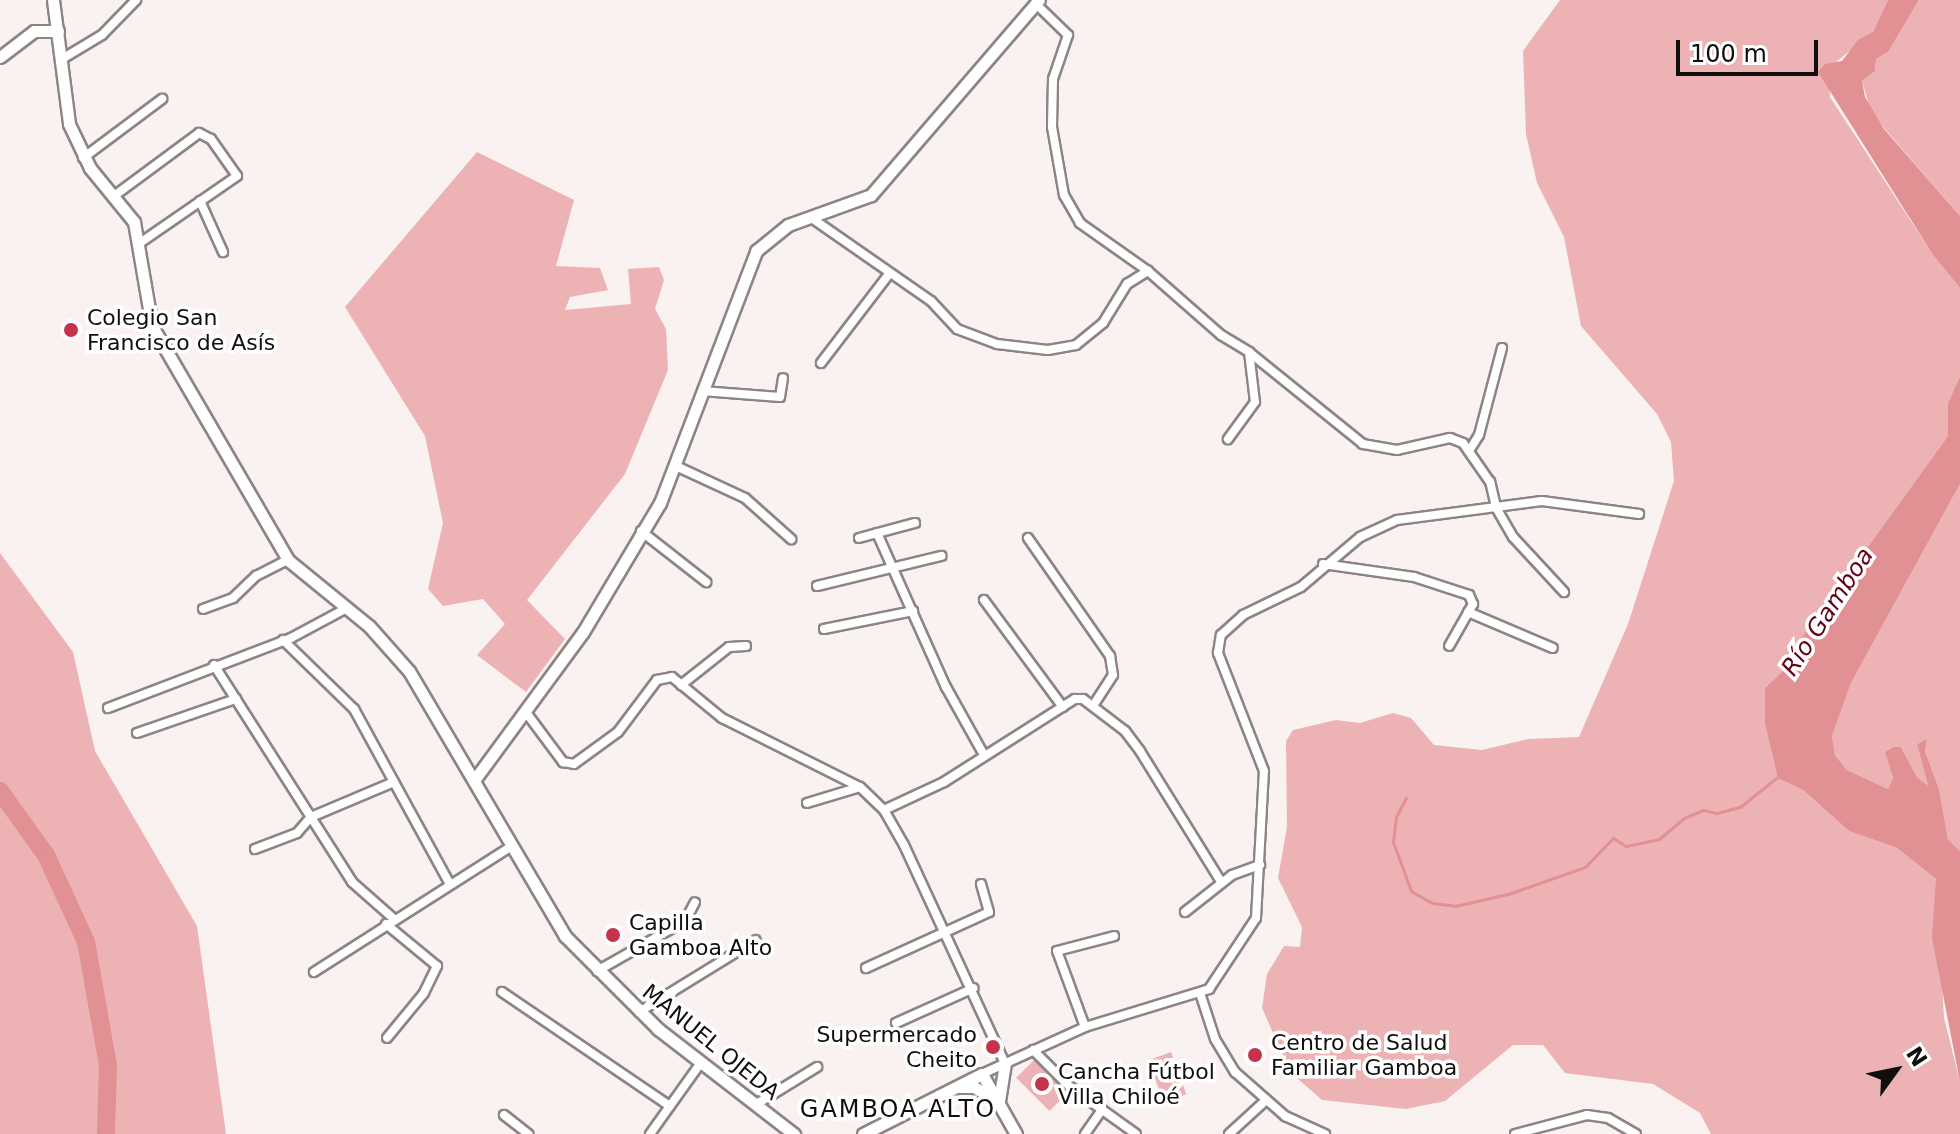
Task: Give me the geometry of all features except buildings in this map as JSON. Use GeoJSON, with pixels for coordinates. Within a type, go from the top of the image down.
{"type":"FeatureCollection","features":[{"type":"Feature","properties":{"kind":"street"},"geometry":{"type":"LineString","coordinates":[[53,0],[69,124],[83,158],[131,215],[140,243],[152,326],[288,560],[256,576],[233,598],[203,609]]}},
{"type":"Feature","properties":{"kind":"street"},"geometry":{"type":"LineString","coordinates":[[62,59],[102,35],[136,0]]}},
{"type":"Feature","properties":{"kind":"street"},"geometry":{"type":"LineString","coordinates":[[475,779],[583,632],[678,467],[702,391],[756,251],[788,225],[813,219],[871,195],[1037,2],[1068,35],[1053,79],[1052,127],[1064,195],[1080,223],[1115,243],[1221,335],[1249,352],[1363,444],[1397,450],[1450,438],[1469,451],[1490,482],[1496,507],[1513,537],[1564,592]]}},
{"type":"Feature","properties":{"kind":"street"},"geometry":{"type":"LineString","coordinates":[[0,57],[34,31],[58,31]]}},
{"type":"Feature","properties":{"kind":"street"},"geometry":{"type":"LineString","coordinates":[[83,158],[162,99]]}},
{"type":"Feature","properties":{"kind":"street"},"geometry":{"type":"LineString","coordinates":[[114,196],[199,133],[211,139],[237,176],[140,243]]}},
{"type":"Feature","properties":{"kind":"street"},"geometry":{"type":"LineString","coordinates":[[200,201],[223,252]]}},
{"type":"Feature","properties":{"kind":"street"},"geometry":{"type":"LineString","coordinates":[[813,219],[931,301],[957,329],[997,344],[1048,350],[1076,345],[1092,334],[1127,284],[1148,271]]}},
{"type":"Feature","properties":{"kind":"street"},"geometry":{"type":"LineString","coordinates":[[821,363],[889,274]]}},
{"type":"Feature","properties":{"kind":"street"},"geometry":{"type":"LineString","coordinates":[[1469,451],[1479,435],[1502,348]]}},
{"type":"Feature","properties":{"kind":"street"},"geometry":{"type":"LineString","coordinates":[[1228,439],[1255,402],[1249,352]]}},
{"type":"Feature","properties":{"kind":"street"},"geometry":{"type":"LineString","coordinates":[[702,391],[780,397],[783,378]]}},
{"type":"Feature","properties":{"kind":"street"},"geometry":{"type":"LineString","coordinates":[[678,467],[745,498],[791,539]]}},
{"type":"Feature","properties":{"kind":"street"},"geometry":{"type":"LineString","coordinates":[[863,1134],[954,1087],[1085,1027],[1200,993],[1215,985],[1256,918],[1262,757],[1216,645],[1243,615],[1301,587],[1322,564],[1360,537],[1397,520],[1542,501],[1639,514]]}},
{"type":"Feature","properties":{"kind":"street"},"geometry":{"type":"LineString","coordinates":[[859,538],[915,523]]}},
{"type":"Feature","properties":{"kind":"street"},"geometry":{"type":"LineString","coordinates":[[641,531],[706,582]]}},
{"type":"Feature","properties":{"kind":"street"},"geometry":{"type":"LineString","coordinates":[[877,533],[946,687],[984,755]]}},
{"type":"Feature","properties":{"kind":"street"},"geometry":{"type":"LineString","coordinates":[[1028,538],[1110,656],[1113,675],[1094,704]]}},
{"type":"Feature","properties":{"kind":"street"},"geometry":{"type":"LineString","coordinates":[[817,586],[941,556]]}},
{"type":"Feature","properties":{"kind":"street","name":"MANUEL OJEDA"},"geometry":{"type":"LineString","coordinates":[[288,560],[390,646],[409,671],[475,779],[550,917],[597,971],[700,1064],[794,1134]]}},
{"type":"Feature","properties":{"kind":"street"},"geometry":{"type":"LineString","coordinates":[[1322,564],[1414,577],[1459,590],[1473,600],[1449,646]]}},
{"type":"Feature","properties":{"kind":"street"},"geometry":{"type":"LineString","coordinates":[[984,600],[1063,707]]}},
{"type":"Feature","properties":{"kind":"street"},"geometry":{"type":"LineString","coordinates":[[108,708],[283,640],[347,608]]}},
{"type":"Feature","properties":{"kind":"street"},"geometry":{"type":"LineString","coordinates":[[824,629],[913,611]]}},
{"type":"Feature","properties":{"kind":"street"},"geometry":{"type":"LineString","coordinates":[[1468,612],[1553,648]]}},
{"type":"Feature","properties":{"kind":"street"},"geometry":{"type":"LineString","coordinates":[[283,640],[354,709],[450,884]]}},
{"type":"Feature","properties":{"kind":"street"},"geometry":{"type":"LineString","coordinates":[[681,685],[729,647],[746,646]]}},
{"type":"Feature","properties":{"kind":"street"},"geometry":{"type":"LineString","coordinates":[[214,665],[352,882],[437,966],[424,993],[387,1038]]}},
{"type":"Feature","properties":{"kind":"street"},"geometry":{"type":"LineString","coordinates":[[525,711],[568,766],[618,732],[657,680],[672,677],[722,718],[860,787],[884,810],[948,931],[974,988],[1005,1064],[999,1102]]}},
{"type":"Feature","properties":{"kind":"street"},"geometry":{"type":"LineString","coordinates":[[884,810],[944,782],[1079,698],[1094,704],[1140,751],[1222,883]]}},
{"type":"Feature","properties":{"kind":"street"},"geometry":{"type":"LineString","coordinates":[[137,733],[236,699]]}},
{"type":"Feature","properties":{"kind":"street"},"geometry":{"type":"LineString","coordinates":[[255,849],[297,833],[311,817],[394,782]]}},
{"type":"Feature","properties":{"kind":"street"},"geometry":{"type":"LineString","coordinates":[[807,803],[860,787]]}},
{"type":"Feature","properties":{"kind":"street"},"geometry":{"type":"LineString","coordinates":[[314,972],[510,847]]}},
{"type":"Feature","properties":{"kind":"street"},"geometry":{"type":"LineString","coordinates":[[1185,912],[1246,867],[1260,865]]}},
{"type":"Feature","properties":{"kind":"street"},"geometry":{"type":"LineString","coordinates":[[866,968],[989,912],[981,884]]}},
{"type":"Feature","properties":{"kind":"street"},"geometry":{"type":"LineString","coordinates":[[597,971],[685,921],[695,902]]}},
{"type":"Feature","properties":{"kind":"street"},"geometry":{"type":"LineString","coordinates":[[1085,1027],[1057,951],[1114,936]]}},
{"type":"Feature","properties":{"kind":"street"},"geometry":{"type":"LineString","coordinates":[[639,1012],[756,940]]}},
{"type":"Feature","properties":{"kind":"street"},"geometry":{"type":"LineString","coordinates":[[896,1023],[974,988]]}},
{"type":"Feature","properties":{"kind":"street"},"geometry":{"type":"LineString","coordinates":[[502,992],[670,1106]]}},
{"type":"Feature","properties":{"kind":"street"},"geometry":{"type":"LineString","coordinates":[[1200,993],[1227,1062],[1264,1102],[1325,1134]]}},
{"type":"Feature","properties":{"kind":"street"},"geometry":{"type":"LineString","coordinates":[[1033,1050],[1102,1110],[1136,1134]]}},
{"type":"Feature","properties":{"kind":"street"},"geometry":{"type":"LineString","coordinates":[[650,1134],[700,1064]]}},
{"type":"Feature","properties":{"kind":"street"},"geometry":{"type":"LineString","coordinates":[[755,1105],[817,1067]]}},
{"type":"Feature","properties":{"kind":"street"},"geometry":{"type":"LineString","coordinates":[[982,1074],[1016,1134]]}},
{"type":"Feature","properties":{"kind":"street"},"geometry":{"type":"LineString","coordinates":[[954,1087],[974,1087],[999,1102]]}},
{"type":"Feature","properties":{"kind":"street"},"geometry":{"type":"LineString","coordinates":[[1229,1134],[1264,1102]]}},
{"type":"Feature","properties":{"kind":"street"},"geometry":{"type":"LineString","coordinates":[[1085,1134],[1102,1110]]}},
{"type":"Feature","properties":{"kind":"street"},"geometry":{"type":"LineString","coordinates":[[504,1115],[528,1134]]}},
{"type":"Feature","properties":{"kind":"street"},"geometry":{"type":"LineString","coordinates":[[1515,1134],[1587,1115],[1608,1118],[1636,1134]]}},
{"type":"Feature","properties":{"kind":"shaded area"},"geometry":{"type":"Polygon","coordinates":[[[1560,0],[1888,0],[1873,32],[1831,66],[1830,97],[1933,255],[1960,288],[1960,376],[1948,403],[1948,436],[1841,584],[1819,607],[1819,618],[1788,653],[1786,668],[1765,688],[1779,778],[1803,790],[1849,831],[1897,848],[1936,879],[1944,1018],[1960,1082],[1960,1134],[1711,1134],[1700,1113],[1653,1084],[1565,1073],[1543,1045],[1513,1045],[1445,1101],[1406,1109],[1322,1100],[1291,1073],[1262,1008],[1267,974],[1284,946],[1300,947],[1302,927],[1278,878],[1287,827],[1286,741],[1293,730],[1336,720],[1360,723],[1393,713],[1411,718],[1434,745],[1482,750],[1528,739],[1579,737],[1628,624],[1674,481],[1671,442],[1657,414],[1581,326],[1564,237],[1537,183],[1526,134],[1523,51],[1560,0]]]}},
{"type":"Feature","properties":{"kind":"shaded area"},"geometry":{"type":"Polygon","coordinates":[[[1919,0],[1960,0],[1960,216],[1870,109],[1862,81],[1875,71],[1876,59],[1888,52],[1919,0]]]}},
{"type":"Feature","properties":{"kind":"shaded area"},"geometry":{"type":"Polygon","coordinates":[[[477,152],[574,200],[556,266],[600,268],[608,290],[570,297],[565,310],[631,304],[628,269],[659,267],[664,280],[655,309],[666,329],[668,370],[625,474],[527,600],[565,639],[526,692],[477,655],[505,624],[483,599],[443,606],[428,589],[443,523],[425,436],[345,307],[477,152]]]}},
{"type":"Feature","properties":{"kind":"shaded area"},"geometry":{"type":"Polygon","coordinates":[[[1960,484],[1960,851],[1948,839],[1939,789],[1925,751],[1927,739],[1917,744],[1929,785],[1917,777],[1901,747],[1893,747],[1885,752],[1893,778],[1888,789],[1847,770],[1835,755],[1832,736],[1851,683],[1960,484]]]}},
{"type":"Feature","properties":{"kind":"shaded area"},"geometry":{"type":"Polygon","coordinates":[[[0,553],[73,652],[95,751],[197,926],[226,1134],[0,1134],[0,553]]]}},
{"type":"Feature","properties":{"kind":"shaded area"},"geometry":{"type":"Polygon","coordinates":[[[1171,1052],[1186,1094],[1164,1102],[1148,1060],[1171,1052]]]}},
{"type":"Feature","properties":{"kind":"shaded area","name":"Cancha Fútbol Villa Chiloé"},"geometry":{"type":"Polygon","coordinates":[[[1036,1058],[1069,1091],[1049,1111],[1016,1078],[1036,1058]]]}},
{"type":"Feature","properties":{"kind":"water"},"geometry":{"type":"Polygon","coordinates":[[[1888,0],[1919,0],[1888,52],[1876,59],[1875,71],[1862,81],[1865,97],[1884,129],[1960,216],[1960,288],[1933,255],[1818,72],[1825,64],[1842,61],[1858,40],[1873,32],[1888,0]]]}},
{"type":"Feature","properties":{"kind":"water","name":"Río Gamboa"},"geometry":{"type":"Polygon","coordinates":[[[1960,376],[1960,484],[1851,683],[1832,736],[1835,755],[1847,770],[1888,789],[1893,778],[1885,752],[1893,747],[1901,747],[1917,777],[1928,785],[1917,744],[1927,739],[1925,751],[1939,789],[1948,839],[1960,851],[1960,1082],[1932,938],[1936,879],[1897,848],[1849,831],[1803,790],[1778,778],[1765,723],[1765,688],[1786,668],[1787,653],[1819,618],[1819,607],[1841,584],[1948,436],[1948,403],[1960,376]]]}},
{"type":"Feature","properties":{"kind":"waterway"},"geometry":{"type":"LineString","coordinates":[[1406,798],[1396,817],[1393,842],[1411,891],[1432,903],[1455,906],[1508,894],[1585,867],[1613,838],[1626,846],[1659,839],[1684,818],[1703,810],[1717,813],[1740,807],[1780,775]]}},
{"type":"Feature","properties":{"kind":"waterway"},"geometry":{"type":"LineString","coordinates":[[0,791],[46,855],[86,942],[108,1065],[106,1134]]}},
{"type":"Feature","properties":{"kind":"place","name":"Colegio San Francisco de Asís"},"geometry":{"type":"Point","coordinates":[71,330]}},
{"type":"Feature","properties":{"kind":"place","name":"Capilla Gamboa Alto"},"geometry":{"type":"Point","coordinates":[613,935]}},
{"type":"Feature","properties":{"kind":"place","name":"Supermercado Cheito"},"geometry":{"type":"Point","coordinates":[993,1047]}},
{"type":"Feature","properties":{"kind":"place","name":"Centro de Salud Familiar Gamboa"},"geometry":{"type":"Point","coordinates":[1255,1055]}},
{"type":"Feature","properties":{"kind":"place","name":"Cancha Fútbol Villa Chiloé"},"geometry":{"type":"Point","coordinates":[1042,1084]}},
{"type":"Feature","properties":{"kind":"district","name":"GAMBOA ALTO"},"geometry":{"type":"Point","coordinates":[898,1110]}}]}
